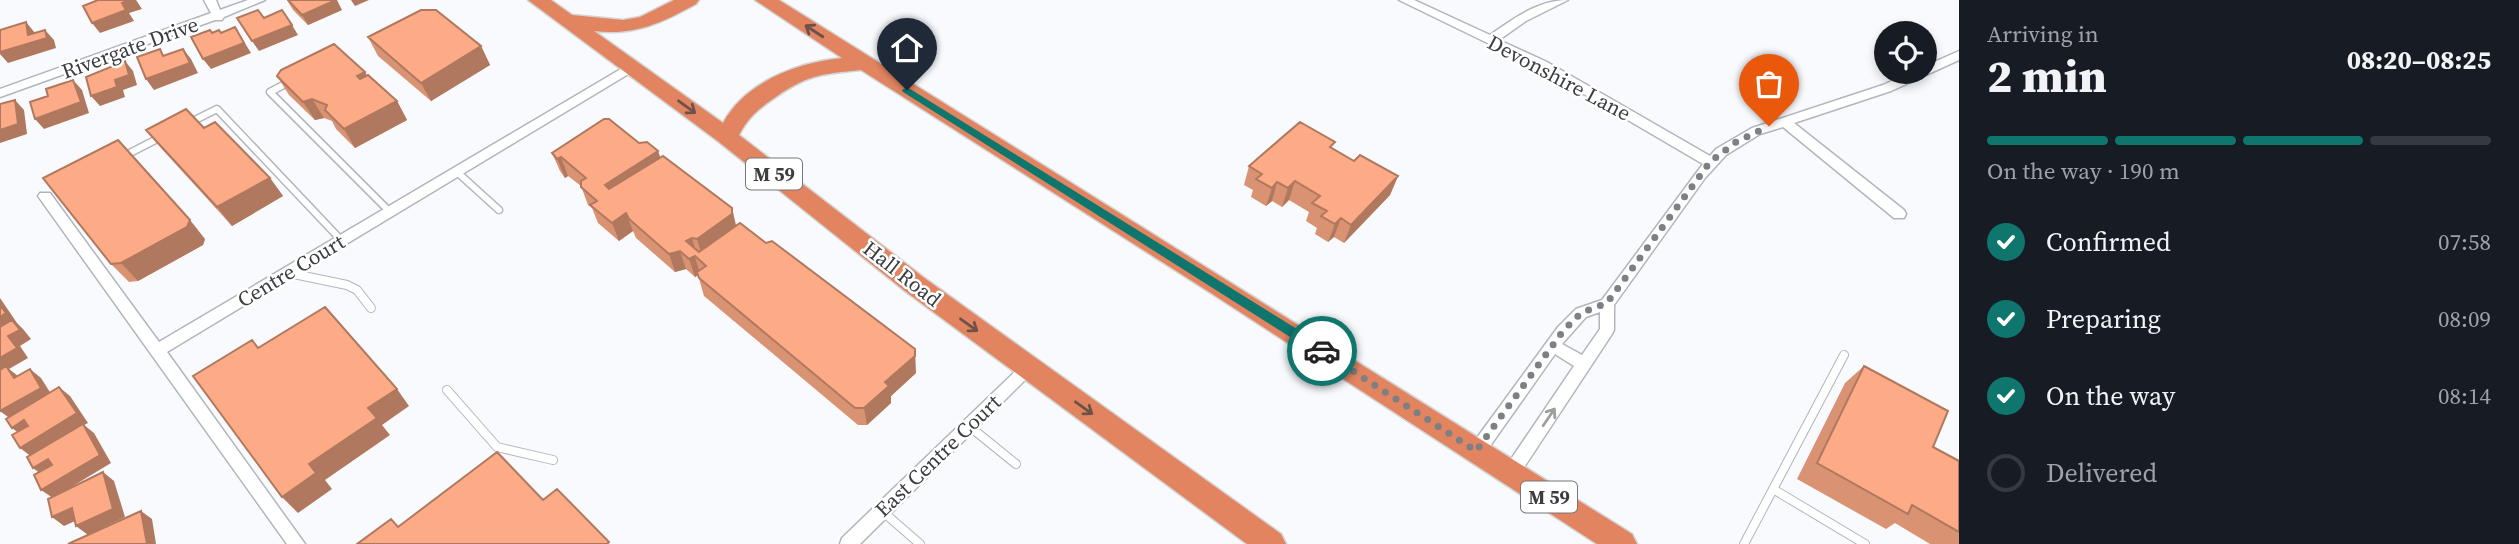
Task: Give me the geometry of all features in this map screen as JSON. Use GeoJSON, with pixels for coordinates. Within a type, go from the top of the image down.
{"type":"FeatureCollection","features":[{"type":"Feature","properties":{"kind":"highway","name":"Hall Road"},"geometry":{"type":"LineString","coordinates":[[538,0],[727,137],[914,284],[1271,544]]}},
{"type":"Feature","properties":{"kind":"highway"},"geometry":{"type":"LineString","coordinates":[[565,19],[624,29],[653,20],[689,0]]}},
{"type":"Feature","properties":{"kind":"highway","name":"M 59"},"geometry":{"type":"LineString","coordinates":[[765,0],[1102,211],[1622,544]]}},
{"type":"Feature","properties":{"kind":"highway"},"geometry":{"type":"LineString","coordinates":[[727,137],[740,112],[750,102],[790,76],[820,67],[863,63]]}},
{"type":"Feature","properties":{"kind":"street"},"geometry":{"type":"LineString","coordinates":[[210,0],[218,17]]}},
{"type":"Feature","properties":{"kind":"street","name":"Rivergate Drive"},"geometry":{"type":"LineString","coordinates":[[0,93],[260,0]]}},
{"type":"Feature","properties":{"kind":"street","name":"Devonshire Lane"},"geometry":{"type":"LineString","coordinates":[[1405,0],[1565,77],[1710,162]]}},
{"type":"Feature","properties":{"kind":"street"},"geometry":{"type":"LineString","coordinates":[[1491,40],[1522,18],[1562,0]]}},
{"type":"Feature","properties":{"kind":"street"},"geometry":{"type":"LineString","coordinates":[[1476,451],[1552,345],[1581,313],[1607,303],[1710,162],[1736,142],[1784,121],[1897,84],[1959,55]]}},
{"type":"Feature","properties":{"kind":"street","name":"Centre Court"},"geometry":{"type":"LineString","coordinates":[[156,351],[631,67]]}},
{"type":"Feature","properties":{"kind":"street"},"geometry":{"type":"LineString","coordinates":[[1784,121],[1899,214]]}},
{"type":"Feature","properties":{"kind":"street"},"geometry":{"type":"LineString","coordinates":[[51,193],[156,351],[297,544]]}},
{"type":"Feature","properties":{"kind":"street"},"geometry":{"type":"LineString","coordinates":[[1511,473],[1607,330],[1607,303]]}},
{"type":"Feature","properties":{"kind":"street"},"geometry":{"type":"LineString","coordinates":[[1552,345],[1585,365]]}},
{"type":"Feature","properties":{"kind":"street","name":"East Centre Court"},"geometry":{"type":"LineString","coordinates":[[848,544],[1028,368]]}},
{"type":"Feature","properties":{"kind":"lane"},"geometry":{"type":"LineString","coordinates":[[292,81],[270,92],[390,212]]}},
{"type":"Feature","properties":{"kind":"lane"},"geometry":{"type":"LineString","coordinates":[[180,128],[217,109],[342,241]]}},
{"type":"Feature","properties":{"kind":"lane"},"geometry":{"type":"LineString","coordinates":[[119,159],[168,134]]}},
{"type":"Feature","properties":{"kind":"lane"},"geometry":{"type":"LineString","coordinates":[[457,172],[499,211]]}},
{"type":"Feature","properties":{"kind":"lane"},"geometry":{"type":"LineString","coordinates":[[288,273],[347,285],[357,290],[371,308]]}},
{"type":"Feature","properties":{"kind":"lane"},"geometry":{"type":"LineString","coordinates":[[1744,544],[1844,355]]}},
{"type":"Feature","properties":{"kind":"lane"},"geometry":{"type":"LineString","coordinates":[[447,390],[497,447],[552,460]]}},
{"type":"Feature","properties":{"kind":"lane"},"geometry":{"type":"LineString","coordinates":[[969,426],[1016,464]]}},
{"type":"Feature","properties":{"kind":"lane"},"geometry":{"type":"LineString","coordinates":[[1773,489],[1865,544]]}},
{"type":"Feature","properties":{"kind":"lane"},"geometry":{"type":"LineString","coordinates":[[882,511],[920,544]]}},
{"type":"Feature","properties":{"kind":"building"},"geometry":{"type":"Polygon","coordinates":[[[98,0],[130,0],[122,3],[126,10],[92,23],[83,6],[98,0]]]}},
{"type":"Feature","properties":{"kind":"building"},"geometry":{"type":"Polygon","coordinates":[[[288,0],[336,0],[302,15],[288,0]]]}},
{"type":"Feature","properties":{"kind":"building"},"geometry":{"type":"Polygon","coordinates":[[[258,10],[264,18],[282,10],[292,25],[252,41],[237,18],[258,10]]]}},
{"type":"Feature","properties":{"kind":"building"},"geometry":{"type":"Polygon","coordinates":[[[421,10],[436,10],[481,46],[421,83],[368,37],[421,10]]]}},
{"type":"Feature","properties":{"kind":"building"},"geometry":{"type":"Polygon","coordinates":[[[26,22],[28,35],[45,30],[47,38],[0,52],[0,30],[26,22]]]}},
{"type":"Feature","properties":{"kind":"building"},"geometry":{"type":"Polygon","coordinates":[[[235,27],[244,43],[203,59],[191,37],[210,30],[212,33],[219,30],[221,33],[235,27]]]}},
{"type":"Feature","properties":{"kind":"building"},"geometry":{"type":"Polygon","coordinates":[[[334,44],[365,72],[357,76],[360,79],[368,75],[397,101],[344,129],[325,110],[327,105],[312,99],[303,102],[277,76],[281,70],[334,44]]]}},
{"type":"Feature","properties":{"kind":"building"},"geometry":{"type":"Polygon","coordinates":[[[160,49],[163,56],[183,49],[190,63],[146,79],[137,57],[160,49]]]}},
{"type":"Feature","properties":{"kind":"building"},"geometry":{"type":"Polygon","coordinates":[[[125,61],[129,75],[115,80],[117,87],[91,96],[86,77],[125,61]]]}},
{"type":"Feature","properties":{"kind":"building"},"geometry":{"type":"Polygon","coordinates":[[[73,80],[81,102],[35,119],[30,102],[48,96],[46,89],[73,80]]]}},
{"type":"Feature","properties":{"kind":"building"},"geometry":{"type":"Polygon","coordinates":[[[15,100],[18,124],[0,130],[0,104],[15,100]]]}},
{"type":"Feature","properties":{"kind":"building"},"geometry":{"type":"Polygon","coordinates":[[[186,109],[204,128],[215,122],[270,178],[217,207],[146,130],[186,109]]]}},
{"type":"Feature","properties":{"kind":"building"},"geometry":{"type":"Polygon","coordinates":[[[604,119],[609,119],[639,143],[647,142],[658,151],[605,185],[609,189],[663,156],[732,208],[732,214],[697,239],[686,241],[699,252],[740,223],[766,243],[772,241],[915,349],[915,356],[885,382],[889,386],[864,408],[855,408],[699,278],[697,272],[706,266],[695,256],[689,259],[680,251],[669,254],[629,219],[626,213],[612,223],[590,205],[597,201],[581,187],[581,181],[586,178],[561,157],[557,159],[552,153],[604,119]]]}},
{"type":"Feature","properties":{"kind":"building"},"geometry":{"type":"Polygon","coordinates":[[[1300,122],[1335,142],[1330,147],[1354,161],[1360,155],[1398,176],[1351,225],[1341,218],[1335,224],[1321,216],[1327,211],[1312,203],[1320,196],[1295,181],[1288,188],[1277,182],[1272,188],[1256,179],[1262,174],[1249,166],[1300,122]]]}},
{"type":"Feature","properties":{"kind":"building"},"geometry":{"type":"Polygon","coordinates":[[[118,140],[190,220],[187,227],[121,263],[111,264],[43,178],[118,140]]]}},
{"type":"Feature","properties":{"kind":"building"},"geometry":{"type":"Polygon","coordinates":[[[0,305],[6,313],[0,317],[0,305]]]}},
{"type":"Feature","properties":{"kind":"building"},"geometry":{"type":"Polygon","coordinates":[[[325,307],[397,389],[368,408],[377,418],[309,464],[316,473],[282,497],[193,376],[252,340],[258,348],[325,307]]]}},
{"type":"Feature","properties":{"kind":"building"},"geometry":{"type":"Polygon","coordinates":[[[12,320],[20,330],[8,336],[17,348],[0,358],[0,327],[12,320]]]}},
{"type":"Feature","properties":{"kind":"building"},"geometry":{"type":"Polygon","coordinates":[[[6,366],[14,378],[30,369],[41,388],[0,411],[0,370],[6,366]]]}},
{"type":"Feature","properties":{"kind":"building"},"geometry":{"type":"Polygon","coordinates":[[[1864,366],[1948,411],[1933,447],[1959,461],[1959,532],[1912,505],[1908,514],[1817,463],[1864,366]]]}},
{"type":"Feature","properties":{"kind":"building"},"geometry":{"type":"Polygon","coordinates":[[[59,387],[77,413],[20,448],[12,435],[28,426],[24,420],[12,428],[6,419],[59,387]]]}},
{"type":"Feature","properties":{"kind":"building"},"geometry":{"type":"Polygon","coordinates":[[[83,424],[100,455],[41,490],[34,475],[52,465],[48,459],[33,468],[27,457],[83,424]]]}},
{"type":"Feature","properties":{"kind":"building"},"geometry":{"type":"Polygon","coordinates":[[[497,452],[543,500],[557,489],[609,542],[357,544],[391,519],[398,527],[497,452]]]}},
{"type":"Feature","properties":{"kind":"building"},"geometry":{"type":"Polygon","coordinates":[[[103,472],[113,509],[76,526],[72,508],[52,517],[48,499],[103,472]]]}},
{"type":"Feature","properties":{"kind":"building"},"geometry":{"type":"Polygon","coordinates":[[[141,511],[147,544],[68,544],[141,511]]]}},
{"type":"Feature","properties":{"kind":"way so far"},"geometry":{"type":"LineString","coordinates":[[1322,351],[1476,451],[1563,331],[1581,313],[1607,303],[1651,247],[1710,162],[1736,142],[1769,126]]}},
{"type":"Feature","properties":{"kind":"route"},"geometry":{"type":"LineString","coordinates":[[907,90],[1322,351]]}}]}
